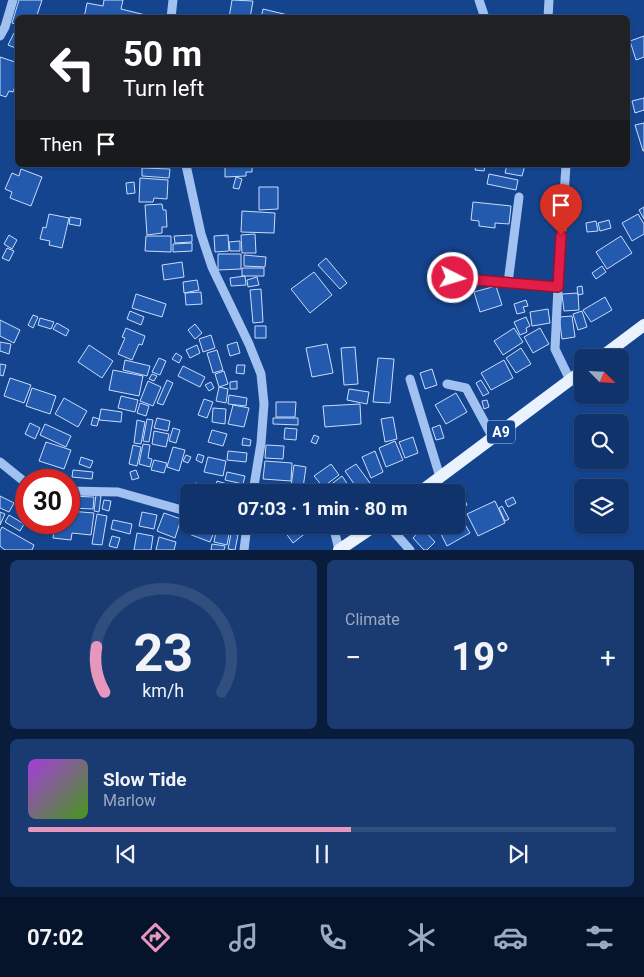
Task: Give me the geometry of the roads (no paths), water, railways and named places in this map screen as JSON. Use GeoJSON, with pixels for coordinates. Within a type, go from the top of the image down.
{"type":"FeatureCollection","features":[{"type":"Feature","properties":{"kind":"main road"},"geometry":{"type":"LineString","coordinates":[[612,349],[644,324]]}},
{"type":"Feature","properties":{"kind":"main road","name":"A9"},"geometry":{"type":"LineString","coordinates":[[431,484],[574,377]]}},
{"type":"Feature","properties":{"kind":"main road"},"geometry":{"type":"LineString","coordinates":[[339,550],[363,534]]}},
{"type":"Feature","properties":{"kind":"street"},"geometry":{"type":"LineString","coordinates":[[0,36],[5,27],[13,0]]}},
{"type":"Feature","properties":{"kind":"street"},"geometry":{"type":"LineString","coordinates":[[170,15],[172,0]]}},
{"type":"Feature","properties":{"kind":"street"},"geometry":{"type":"LineString","coordinates":[[479,0],[484,15]]}},
{"type":"Feature","properties":{"kind":"street"},"geometry":{"type":"LineString","coordinates":[[548,15],[549,0]]}},
{"type":"Feature","properties":{"kind":"street"},"geometry":{"type":"LineString","coordinates":[[186,167],[201,234],[212,267],[249,344],[261,374],[264,404],[261,443],[254,484]]}},
{"type":"Feature","properties":{"kind":"street"},"geometry":{"type":"LineString","coordinates":[[566,167],[555,349],[570,380]]}},
{"type":"Feature","properties":{"kind":"street"},"geometry":{"type":"LineString","coordinates":[[508,283],[519,197]]}},
{"type":"Feature","properties":{"kind":"street"},"geometry":{"type":"LineString","coordinates":[[453,278],[558,287]]}},
{"type":"Feature","properties":{"kind":"street"},"geometry":{"type":"LineString","coordinates":[[410,379],[440,477]]}},
{"type":"Feature","properties":{"kind":"street"},"geometry":{"type":"LineString","coordinates":[[448,384],[466,388],[493,438]]}},
{"type":"Feature","properties":{"kind":"street"},"geometry":{"type":"LineString","coordinates":[[0,462],[15,474]]}},
{"type":"Feature","properties":{"kind":"street"},"geometry":{"type":"LineString","coordinates":[[80,491],[118,492],[180,509]]}},
{"type":"Feature","properties":{"kind":"street"},"geometry":{"type":"LineString","coordinates":[[244,550],[246,534]]}},
{"type":"Feature","properties":{"kind":"street"},"geometry":{"type":"LineString","coordinates":[[335,534],[339,550]]}},
{"type":"Feature","properties":{"kind":"street"},"geometry":{"type":"LineString","coordinates":[[396,534],[410,550]]}}]}
